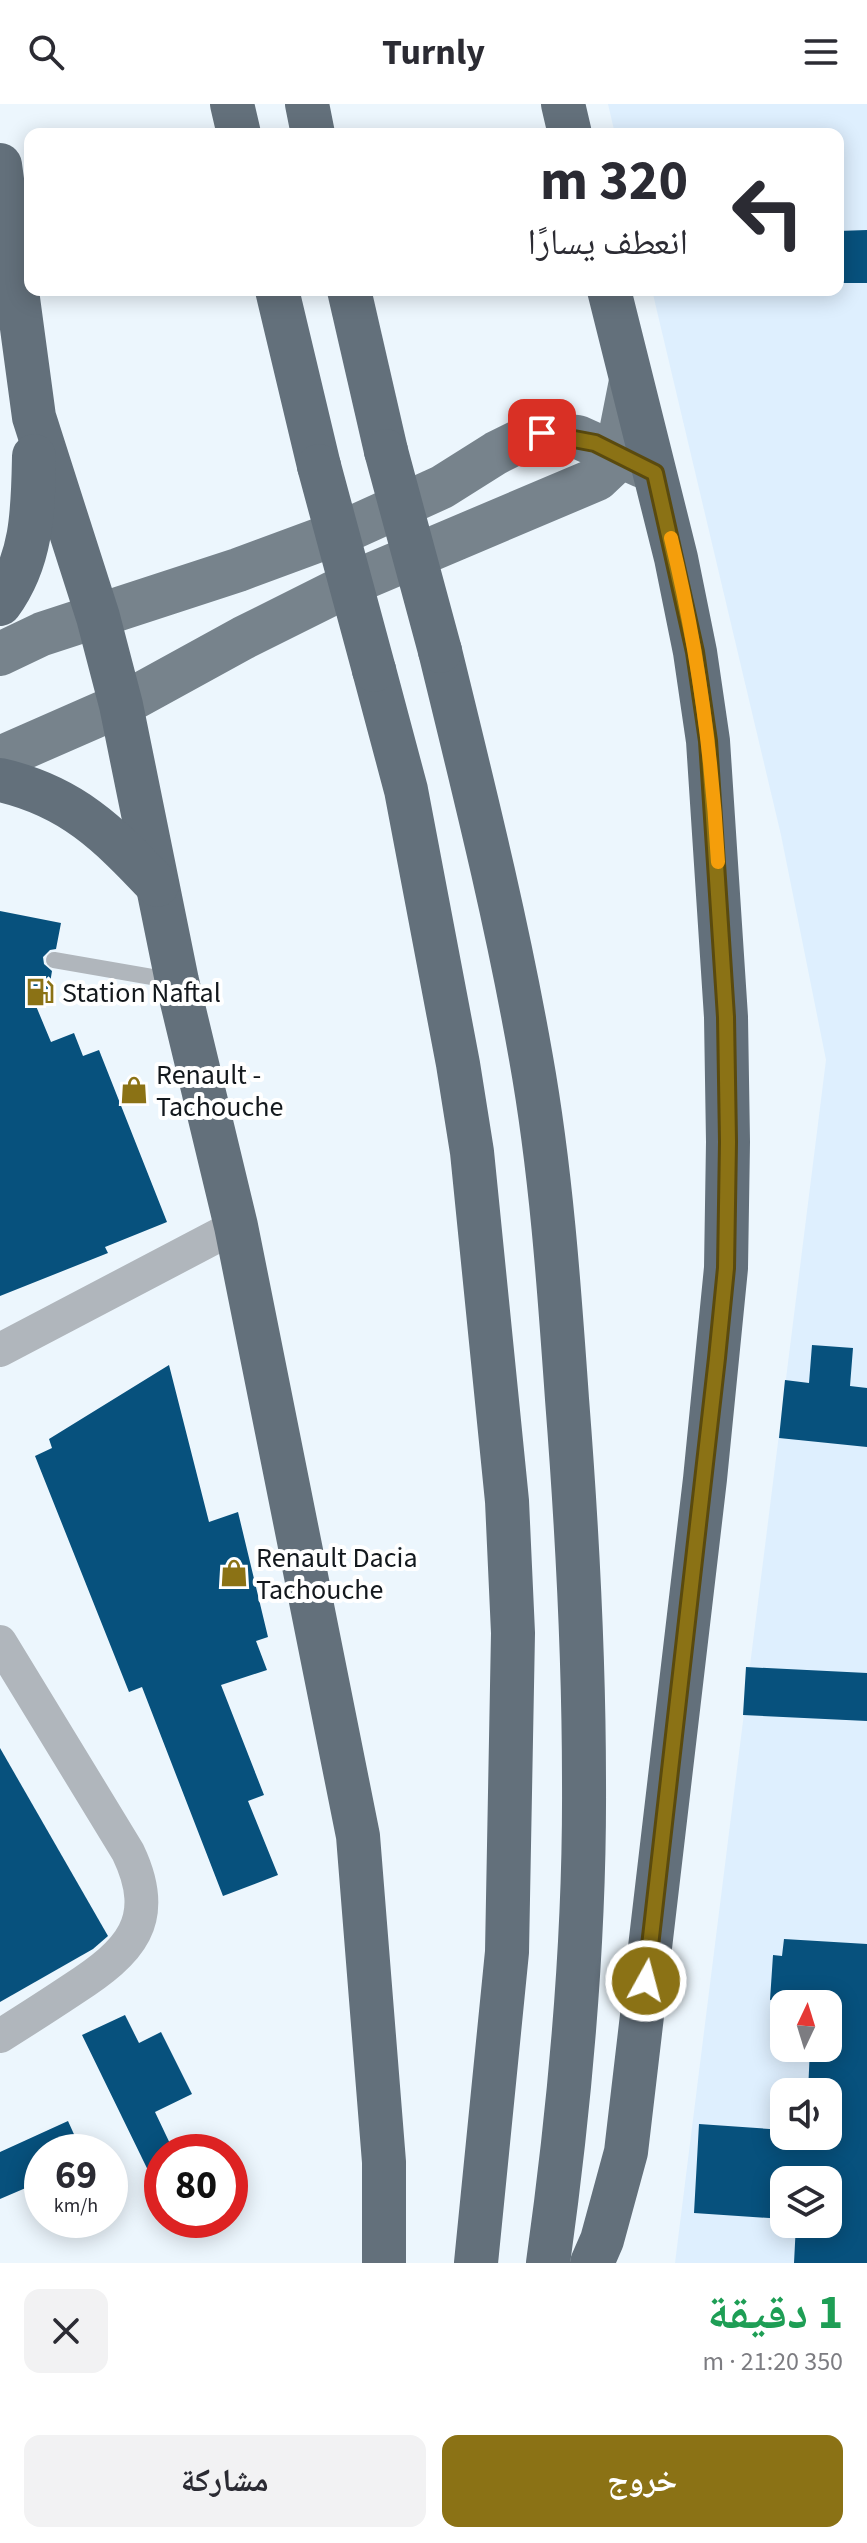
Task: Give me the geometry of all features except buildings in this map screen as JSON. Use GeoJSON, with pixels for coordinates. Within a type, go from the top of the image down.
{"type":"FeatureCollection","features":[{"type":"Feature","properties":{"kind":"highway"},"geometry":{"type":"LineString","coordinates":[[232,104],[238,128]]}},
{"type":"Feature","properties":{"kind":"highway"},"geometry":{"type":"LineString","coordinates":[[307,104],[312,128]]}},
{"type":"Feature","properties":{"kind":"highway"},"geometry":{"type":"LineString","coordinates":[[563,104],[569,128]]}},
{"type":"Feature","properties":{"kind":"highway"},"geometry":{"type":"LineString","coordinates":[[0,165],[34,417],[33,509],[29,542],[17,575],[0,604]]}},
{"type":"Feature","properties":{"kind":"highway"},"geometry":{"type":"LineString","coordinates":[[278,296],[319,466],[406,790],[458,1064],[473,1166],[507,1501],[513,1633],[507,1952],[476,2263]]}},
{"type":"Feature","properties":{"kind":"highway"},"geometry":{"type":"LineString","coordinates":[[350,296],[386,451],[440,651],[503,915],[532,1062],[557,1260],[578,1544],[584,1784],[577,1983],[560,2174],[548,2263]]}},
{"type":"Feature","properties":{"kind":"highway"},"geometry":{"type":"LineString","coordinates":[[592,2263],[602,2240],[626,2152],[705,1479],[726,1268],[726,1017],[710,755],[695,652],[636,464],[631,381],[610,296]]}},
{"type":"Feature","properties":{"kind":"highway"},"geometry":{"type":"LineString","coordinates":[[34,417],[98,617],[121,705],[177,981],[236,1226],[358,1836],[384,2162],[384,2263]]}},
{"type":"Feature","properties":{"kind":"highway"},"geometry":{"type":"LineString","coordinates":[[0,780],[43,793],[89,818],[157,885]]}},
{"type":"Feature","properties":{"kind":"main road"},"geometry":{"type":"LineString","coordinates":[[0,654],[42,634],[354,527],[442,487],[530,436],[542,433],[578,437],[636,464]]}},
{"type":"Feature","properties":{"kind":"main road"},"geometry":{"type":"LineString","coordinates":[[0,758],[121,705],[332,592],[589,483],[611,468],[636,464]]}},
{"type":"Feature","properties":{"kind":"street"},"geometry":{"type":"LineString","coordinates":[[0,1350],[236,1226]]}},
{"type":"Feature","properties":{"kind":"street"},"geometry":{"type":"LineString","coordinates":[[0,1642],[128,1852],[138,1873],[142,1896],[139,1919],[130,1941],[116,1960],[0,2036]]}},
{"type":"Feature","properties":{"kind":"lane"},"geometry":{"type":"LineString","coordinates":[[54,960],[177,981]]}},
{"type":"Feature","properties":{"kind":"shaded area"},"geometry":{"type":"Polygon","coordinates":[[[608,104],[867,104],[867,2263],[675,2263],[826,1060],[781,835],[653,296],[844,296],[844,128],[614,128],[608,104]]]}},
{"type":"Feature","properties":{"kind":"slow traffic"},"geometry":{"type":"LineString","coordinates":[[671,538],[704,711],[718,862]]}},
{"type":"Feature","properties":{"kind":"place","name":"Station Naftal"},"geometry":{"type":"Point","coordinates":[40,992]}},
{"type":"Feature","properties":{"kind":"place","name":"Renault - Tachouche"},"geometry":{"type":"Point","coordinates":[134,1090]}},
{"type":"Feature","properties":{"kind":"place","name":"Renault Dacia Tachouche"},"geometry":{"type":"Point","coordinates":[234,1573]}},
{"type":"Feature","properties":{"kind":"route"},"geometry":{"type":"LineString","coordinates":[[542,433],[578,437],[595,443],[655,473],[695,652],[716,827],[726,1017],[726,1268],[705,1479],[646,1981]]}}]}
